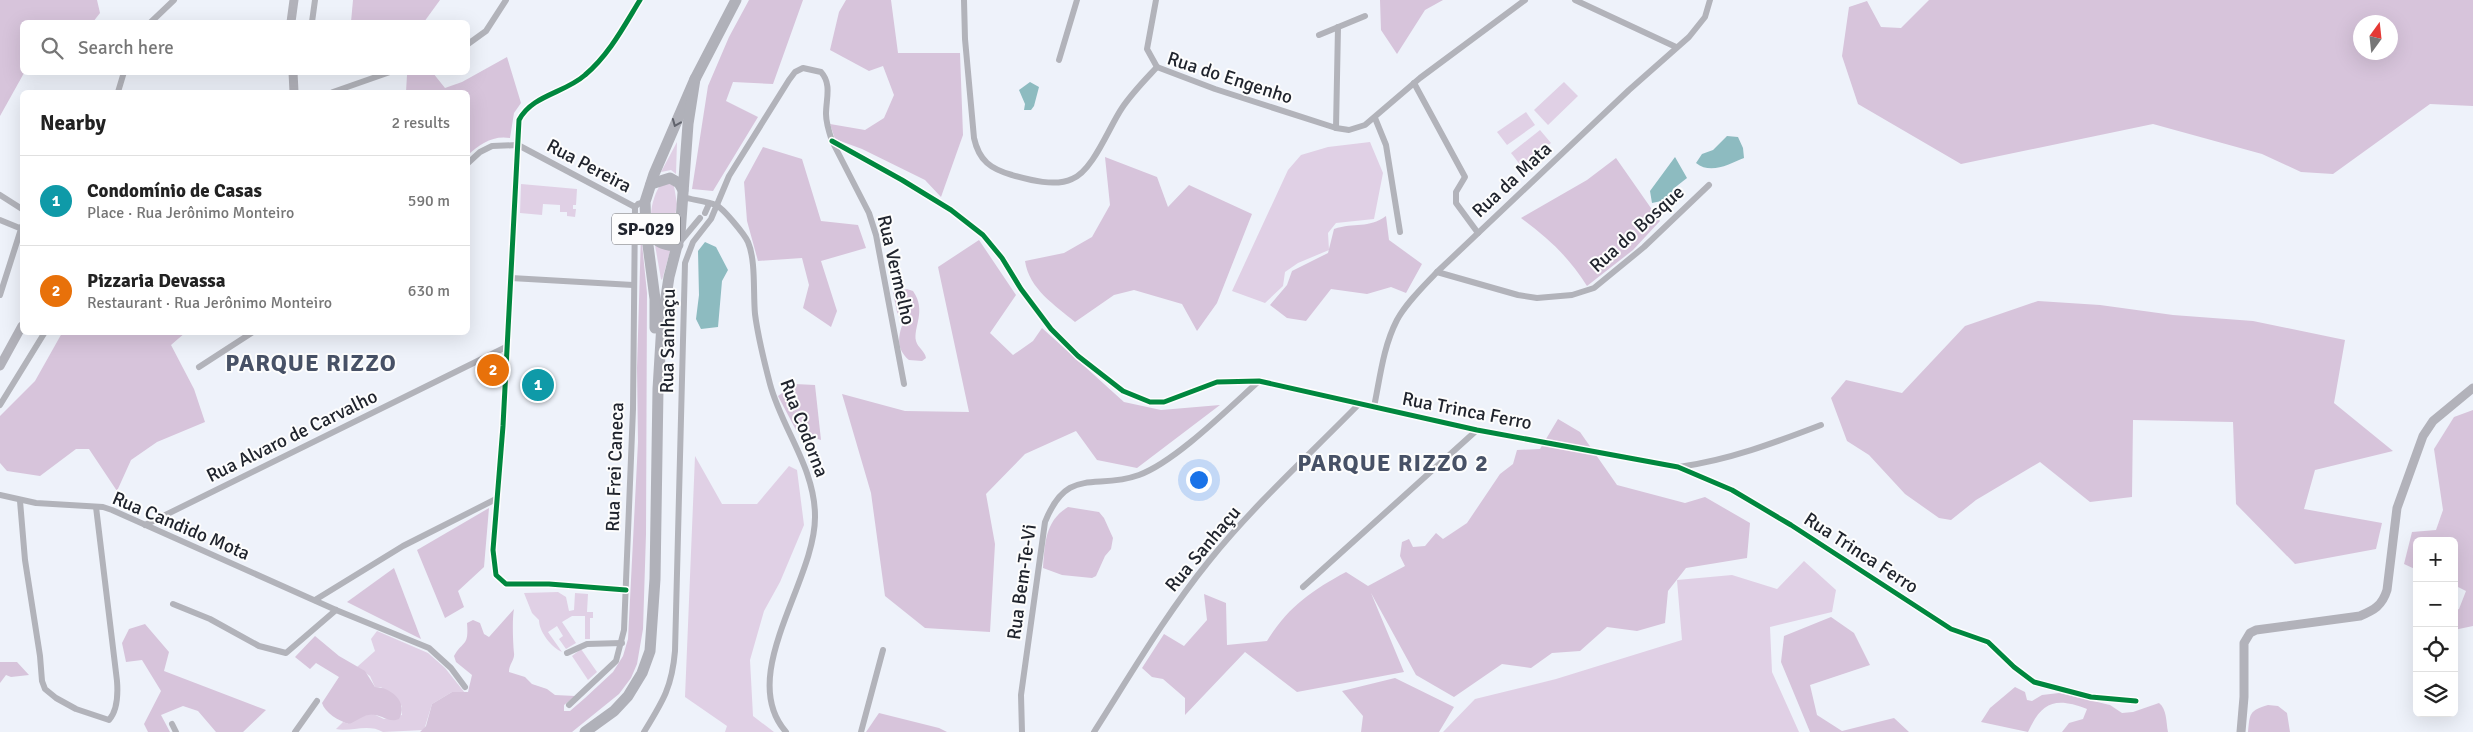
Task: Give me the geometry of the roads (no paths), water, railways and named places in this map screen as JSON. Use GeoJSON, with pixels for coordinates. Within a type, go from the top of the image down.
{"type":"FeatureCollection","features":[{"type":"Feature","properties":{"kind":"highway","name":"SP-029"},"geometry":{"type":"LineString","coordinates":[[658,390],[655,299],[646,230],[640,205],[651,184],[696,78],[736,0]]}},
{"type":"Feature","properties":{"kind":"highway","name":"SP-029"},"geometry":{"type":"LineString","coordinates":[[585,732],[614,710],[628,696],[642,673],[650,651],[655,579],[658,390],[663,311],[678,245],[688,124],[696,78]]}},
{"type":"Feature","properties":{"kind":"highway","name":"SP-029"},"geometry":{"type":"LineString","coordinates":[[651,184],[670,178],[679,183],[683,193]]}},
{"type":"Feature","properties":{"kind":"highway","name":"SP-029"},"geometry":{"type":"LineString","coordinates":[[646,230],[661,242],[669,241],[675,236],[681,217]]}},
{"type":"Feature","properties":{"kind":"highway"},"geometry":{"type":"LineString","coordinates":[[661,242],[678,245]]}},
{"type":"Feature","properties":{"kind":"street"},"geometry":{"type":"LineString","coordinates":[[153,20],[174,0]]}},
{"type":"Feature","properties":{"kind":"street"},"geometry":{"type":"LineString","coordinates":[[291,20],[294,0]]}},
{"type":"Feature","properties":{"kind":"street"},"geometry":{"type":"LineString","coordinates":[[312,20],[315,0]]}},
{"type":"Feature","properties":{"kind":"street"},"geometry":{"type":"LineString","coordinates":[[470,43],[486,31],[506,0]]}},
{"type":"Feature","properties":{"kind":"street"},"geometry":{"type":"LineString","coordinates":[[626,590],[549,584],[510,585],[502,582],[496,575],[493,561],[511,278],[518,145],[517,129],[523,112],[539,100],[576,82],[595,66],[606,53],[640,0]]}},
{"type":"Feature","properties":{"kind":"street","name":"Rua do Engenho"},"geometry":{"type":"LineString","coordinates":[[964,0],[965,39],[974,138],[977,151],[983,161],[995,169],[1049,182],[1065,182],[1075,178],[1089,164],[1126,103],[1157,67],[1215,89],[1336,128],[1357,129],[1375,118],[1414,83],[1525,0]]}},
{"type":"Feature","properties":{"kind":"street"},"geometry":{"type":"LineString","coordinates":[[1060,60],[1076,0]]}},
{"type":"Feature","properties":{"kind":"street"},"geometry":{"type":"LineString","coordinates":[[1156,0],[1147,49],[1157,67]]}},
{"type":"Feature","properties":{"kind":"street"},"geometry":{"type":"LineString","coordinates":[[1575,0],[1676,47]]}},
{"type":"Feature","properties":{"kind":"street","name":"Rua da Mata"},"geometry":{"type":"LineString","coordinates":[[1374,407],[1387,344],[1397,320],[1412,300],[1437,272],[1478,233],[1698,28],[1705,17],[1710,0]]}},
{"type":"Feature","properties":{"kind":"street"},"geometry":{"type":"LineString","coordinates":[[1319,35],[1365,16]]}},
{"type":"Feature","properties":{"kind":"street"},"geometry":{"type":"LineString","coordinates":[[1336,128],[1338,27]]}},
{"type":"Feature","properties":{"kind":"street","name":"Rua Sanhaçu"},"geometry":{"type":"LineString","coordinates":[[644,732],[668,692],[673,676],[684,263],[693,242],[711,219],[729,176],[789,80],[795,72],[803,68],[812,68],[821,72],[826,78],[828,84],[826,116],[832,140]]}},
{"type":"Feature","properties":{"kind":"street"},"geometry":{"type":"LineString","coordinates":[[119,90],[123,75]]}},
{"type":"Feature","properties":{"kind":"street"},"geometry":{"type":"LineString","coordinates":[[294,75],[294,90]]}},
{"type":"Feature","properties":{"kind":"street"},"geometry":{"type":"LineString","coordinates":[[340,90],[382,75]]}},
{"type":"Feature","properties":{"kind":"street"},"geometry":{"type":"LineString","coordinates":[[1414,83],[1465,177],[1456,192],[1456,204],[1478,233]]}},
{"type":"Feature","properties":{"kind":"street"},"geometry":{"type":"LineString","coordinates":[[1375,118],[1386,145],[1400,232]]}},
{"type":"Feature","properties":{"kind":"street","name":"Rua Trinca Ferro"},"geometry":{"type":"LineString","coordinates":[[832,140],[943,205],[983,235],[1002,258],[1021,289],[1051,328],[1078,356],[1123,391],[1150,402],[1164,402],[1217,382],[1259,381],[1477,430],[1678,467],[1732,490],[1783,520],[1950,629],[1988,642],[2014,667],[2034,682],[2091,697],[2136,701]]}},
{"type":"Feature","properties":{"kind":"street","name":"Rua Vermelho"},"geometry":{"type":"LineString","coordinates":[[832,140],[869,213],[876,235],[904,384]]}},
{"type":"Feature","properties":{"kind":"street"},"geometry":{"type":"LineString","coordinates":[[470,161],[480,152],[492,146],[518,145]]}},
{"type":"Feature","properties":{"kind":"street","name":"Rua Pereira"},"geometry":{"type":"LineString","coordinates":[[518,145],[640,205]]}},
{"type":"Feature","properties":{"kind":"street","name":"Rua do Bosque"},"geometry":{"type":"LineString","coordinates":[[1437,272],[1518,295],[1538,298],[1572,296],[1594,288],[1630,259],[1709,185]]}},
{"type":"Feature","properties":{"kind":"street"},"geometry":{"type":"LineString","coordinates":[[683,193],[709,204],[717,205]]}},
{"type":"Feature","properties":{"kind":"street"},"geometry":{"type":"LineString","coordinates":[[0,195],[20,208]]}},
{"type":"Feature","properties":{"kind":"street"},"geometry":{"type":"LineString","coordinates":[[678,245],[703,215],[709,204]]}},
{"type":"Feature","properties":{"kind":"street","name":"Rua Frei Caneca"},"geometry":{"type":"LineString","coordinates":[[569,705],[613,666],[622,643],[626,590],[633,409],[634,285],[640,205]]}},
{"type":"Feature","properties":{"kind":"street","name":"Rua Codorna"},"geometry":{"type":"LineString","coordinates":[[717,205],[748,242],[758,333],[770,386],[805,466],[816,516],[809,554],[773,657],[769,680],[770,701],[777,722],[786,732]]}},
{"type":"Feature","properties":{"kind":"street"},"geometry":{"type":"LineString","coordinates":[[0,220],[20,226]]}},
{"type":"Feature","properties":{"kind":"street"},"geometry":{"type":"LineString","coordinates":[[0,295],[20,233]]}},
{"type":"Feature","properties":{"kind":"street"},"geometry":{"type":"LineString","coordinates":[[511,278],[634,285]]}},
{"type":"Feature","properties":{"kind":"street"},"geometry":{"type":"LineString","coordinates":[[0,366],[20,330]]}},
{"type":"Feature","properties":{"kind":"street"},"geometry":{"type":"LineString","coordinates":[[0,405],[43,335]]}},
{"type":"Feature","properties":{"kind":"street"},"geometry":{"type":"LineString","coordinates":[[199,368],[248,335]]}},
{"type":"Feature","properties":{"kind":"street","name":"Rua Alvaro de Carvalho"},"geometry":{"type":"LineString","coordinates":[[145,525],[506,347]]}},
{"type":"Feature","properties":{"kind":"street","name":"Rua Bem-Te-Vi"},"geometry":{"type":"LineString","coordinates":[[1022,732],[1021,695],[1044,522],[1051,507],[1064,491],[1079,483],[1122,479],[1139,475],[1156,466],[1199,434],[1259,381]]}},
{"type":"Feature","properties":{"kind":"street"},"geometry":{"type":"LineString","coordinates":[[2241,732],[2244,696],[2244,643],[2247,637],[2256,630],[2360,616],[2376,610],[2384,600],[2388,590],[2397,508],[2423,436],[2433,421],[2473,388]]}},
{"type":"Feature","properties":{"kind":"street","name":"Rua Sanhaçu"},"geometry":{"type":"LineString","coordinates":[[1094,732],[1174,608],[1209,561],[1238,528],[1359,404]]}},
{"type":"Feature","properties":{"kind":"street"},"geometry":{"type":"LineString","coordinates":[[1678,467],[1711,462],[1745,453],[1821,425]]}},
{"type":"Feature","properties":{"kind":"street"},"geometry":{"type":"LineString","coordinates":[[1304,586],[1477,430]]}},
{"type":"Feature","properties":{"kind":"street","name":"Rua Candido Mota"},"geometry":{"type":"LineString","coordinates":[[0,496],[20,501],[112,510],[336,610],[429,648],[451,668],[465,687]]}},
{"type":"Feature","properties":{"kind":"street"},"geometry":{"type":"LineString","coordinates":[[315,600],[403,546],[496,499]]}},
{"type":"Feature","properties":{"kind":"street"},"geometry":{"type":"LineString","coordinates":[[20,501],[28,586],[45,689],[56,698],[76,708],[108,720],[112,716],[118,696],[96,507]]}},
{"type":"Feature","properties":{"kind":"street"},"geometry":{"type":"LineString","coordinates":[[173,604],[210,619],[259,646],[278,653],[286,653],[292,649],[336,610]]}},
{"type":"Feature","properties":{"kind":"street"},"geometry":{"type":"LineString","coordinates":[[568,653],[587,644],[622,643]]}},
{"type":"Feature","properties":{"kind":"street"},"geometry":{"type":"LineString","coordinates":[[861,732],[883,650]]}},
{"type":"Feature","properties":{"kind":"street"},"geometry":{"type":"LineString","coordinates":[[295,732],[317,700]]}},
{"type":"Feature","properties":{"kind":"street"},"geometry":{"type":"LineString","coordinates":[[172,724],[176,732]]}},
{"type":"Feature","properties":{"kind":"water"},"geometry":{"type":"Polygon","coordinates":[[[1030,82],[1039,87],[1034,106],[1031,110],[1024,110],[1025,104],[1019,90],[1030,82]]]}},
{"type":"Feature","properties":{"kind":"water"},"geometry":{"type":"Polygon","coordinates":[[[1727,136],[1738,137],[1743,148],[1744,158],[1714,168],[1708,168],[1696,163],[1702,154],[1713,150],[1727,136]]]}},
{"type":"Feature","properties":{"kind":"water"},"geometry":{"type":"Polygon","coordinates":[[[1675,157],[1687,178],[1673,189],[1671,199],[1652,203],[1650,191],[1675,157]]]}},
{"type":"Feature","properties":{"kind":"water"},"geometry":{"type":"Polygon","coordinates":[[[705,242],[716,247],[728,270],[722,281],[718,327],[701,329],[696,319],[699,295],[698,251],[705,242]]]}},
{"type":"Feature","properties":{"kind":"place","name":"Pizzaria Devassa"},"geometry":{"type":"Point","coordinates":[493,370]}},
{"type":"Feature","properties":{"kind":"place","name":"Condomínio de Casas"},"geometry":{"type":"Point","coordinates":[538,385]}},
{"type":"Feature","properties":{"kind":"district","name":"PARQUE RIZZO"},"geometry":{"type":"Point","coordinates":[311,363]}},
{"type":"Feature","properties":{"kind":"district","name":"PARQUE RIZZO 2"},"geometry":{"type":"Point","coordinates":[1393,463]}}]}
